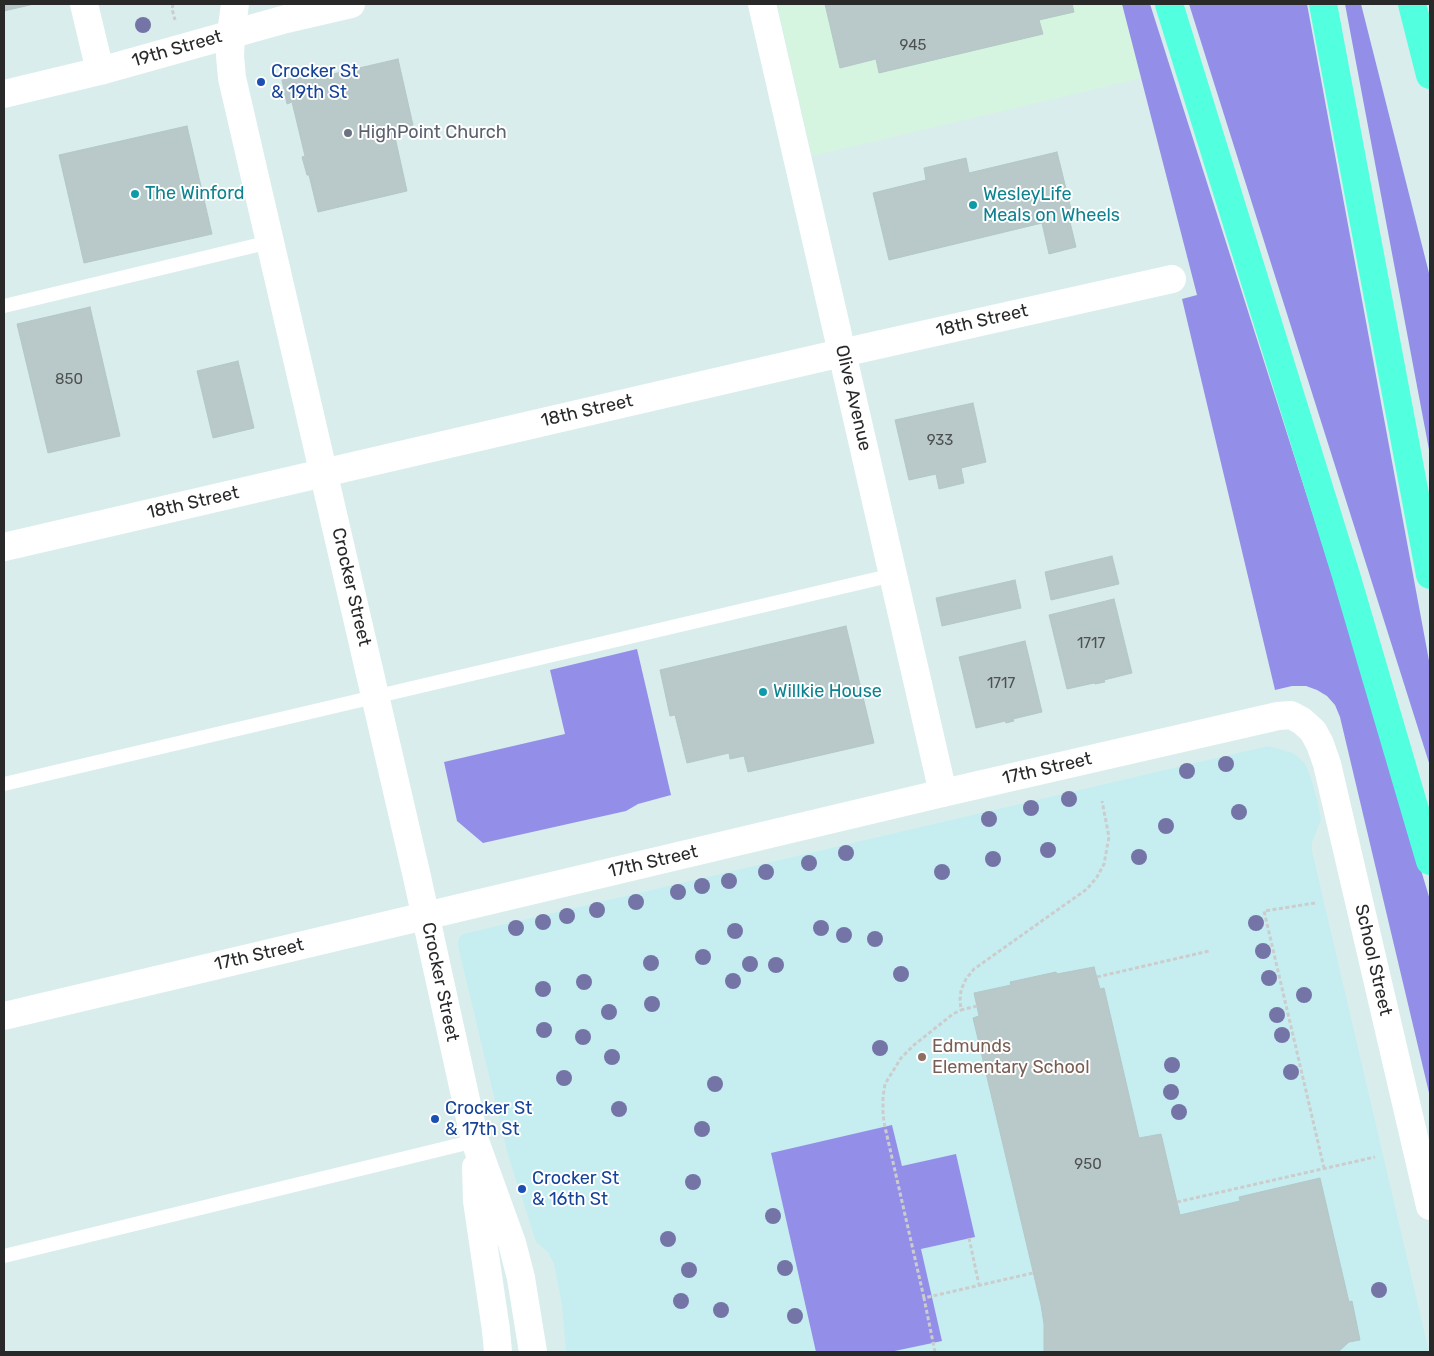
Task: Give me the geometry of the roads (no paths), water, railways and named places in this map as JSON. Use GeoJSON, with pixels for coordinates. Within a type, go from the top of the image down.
{"type":"FeatureCollection","features":[{"type":"Feature","properties":{"kind":"highway"},"geometry":{"type":"LineString","coordinates":[[1168,4],[1346,575],[1430,861]]}},
{"type":"Feature","properties":{"kind":"highway"},"geometry":{"type":"LineString","coordinates":[[1322,4],[1430,575]]}},
{"type":"Feature","properties":{"kind":"highway"},"geometry":{"type":"LineString","coordinates":[[1412,4],[1430,75]]}},
{"type":"Feature","properties":{"kind":"street"},"geometry":{"type":"LineString","coordinates":[[84,4],[100,71]]}},
{"type":"Feature","properties":{"kind":"street","name":"Crocker Street"},"geometry":{"type":"LineString","coordinates":[[235,4],[230,56],[232,78],[376,696],[475,1141],[512,1243],[521,1278],[533,1352]]}},
{"type":"Feature","properties":{"kind":"street","name":"19th Street"},"geometry":{"type":"LineString","coordinates":[[4,94],[100,71],[231,34],[351,4]]}},
{"type":"Feature","properties":{"kind":"street","name":"Olive Avenue"},"geometry":{"type":"LineString","coordinates":[[762,4],[943,793]]}},
{"type":"Feature","properties":{"kind":"street","name":"18th Street"},"geometry":{"type":"LineString","coordinates":[[4,547],[842,353],[1172,279]]}},
{"type":"Feature","properties":{"kind":"street","name":"17th Street"},"geometry":{"type":"LineString","coordinates":[[4,1016],[943,793],[1278,716],[1291,715],[1302,721]]}},
{"type":"Feature","properties":{"kind":"street","name":"School Street"},"geometry":{"type":"LineString","coordinates":[[1302,721],[1313,731],[1327,764],[1430,1206]]}},
{"type":"Feature","properties":{"kind":"street","name":"Crocker Street"},"geometry":{"type":"LineString","coordinates":[[475,1141],[477,1201],[498,1352]]}},
{"type":"Feature","properties":{"kind":"lane"},"geometry":{"type":"LineString","coordinates":[[4,306],[270,242]]}},
{"type":"Feature","properties":{"kind":"lane"},"geometry":{"type":"LineString","coordinates":[[4,784],[893,575]]}},
{"type":"Feature","properties":{"kind":"lane"},"geometry":{"type":"LineString","coordinates":[[4,1256],[475,1141]]}},
{"type":"Feature","properties":{"kind":"place","name":"Crocker St & 19th St"},"geometry":{"type":"Point","coordinates":[261,82]}},
{"type":"Feature","properties":{"kind":"place","name":"HighPoint Church"},"geometry":{"type":"Point","coordinates":[348,133]}},
{"type":"Feature","properties":{"kind":"place","name":"The Winford"},"geometry":{"type":"Point","coordinates":[135,194]}},
{"type":"Feature","properties":{"kind":"place","name":"WesleyLife Meals on Wheels"},"geometry":{"type":"Point","coordinates":[973,205]}},
{"type":"Feature","properties":{"kind":"place","name":"Willkie House"},"geometry":{"type":"Point","coordinates":[763,692]}},
{"type":"Feature","properties":{"kind":"place","name":"Edmunds Elementary School"},"geometry":{"type":"Point","coordinates":[922,1057]}},
{"type":"Feature","properties":{"kind":"place","name":"Crocker St & 17th St"},"geometry":{"type":"Point","coordinates":[435,1119]}},
{"type":"Feature","properties":{"kind":"place","name":"Crocker St & 16th St"},"geometry":{"type":"Point","coordinates":[522,1189]}}]}
